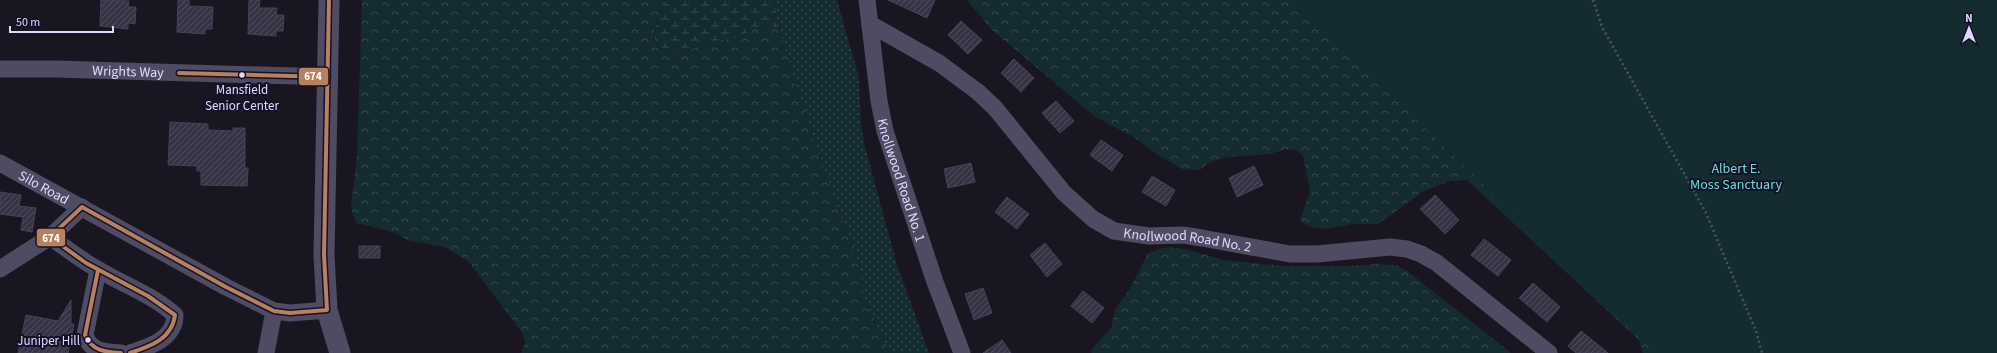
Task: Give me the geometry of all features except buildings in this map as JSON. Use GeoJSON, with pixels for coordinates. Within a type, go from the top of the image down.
{"type":"FeatureCollection","features":[{"type":"Feature","properties":{"kind":"street"},"geometry":{"type":"LineString","coordinates":[[329,0],[324,254],[327,310],[340,353]]}},
{"type":"Feature","properties":{"kind":"street","name":"Knollwood Road No. 1"},"geometry":{"type":"LineString","coordinates":[[867,0],[879,101],[885,131],[933,275],[962,353]]}},
{"type":"Feature","properties":{"kind":"street","name":"Knollwood Road No. 2"},"geometry":{"type":"LineString","coordinates":[[870,24],[939,63],[978,92],[1000,114],[1064,193],[1104,226],[1114,231],[1131,235],[1195,237],[1290,254],[1317,254],[1390,247],[1407,249],[1421,254],[1437,263],[1549,353]]}},
{"type":"Feature","properties":{"kind":"street","name":"Wrights Way"},"geometry":{"type":"LineString","coordinates":[[0,70],[56,69],[328,77]]}},
{"type":"Feature","properties":{"kind":"street","name":"Silo Road"},"geometry":{"type":"LineString","coordinates":[[0,163],[226,287],[274,311],[290,313],[327,310]]}},
{"type":"Feature","properties":{"kind":"street"},"geometry":{"type":"LineString","coordinates":[[0,269],[50,237],[82,207]]}},
{"type":"Feature","properties":{"kind":"street"},"geometry":{"type":"LineString","coordinates":[[50,237],[98,270],[120,280],[166,306],[175,315],[175,324],[169,334],[148,347],[130,353]]}},
{"type":"Feature","properties":{"kind":"street"},"geometry":{"type":"LineString","coordinates":[[98,270],[85,335],[88,343],[94,348],[121,353]]}},
{"type":"Feature","properties":{"kind":"street"},"geometry":{"type":"LineString","coordinates":[[266,353],[274,311]]}},
{"type":"Feature","properties":{"kind":"path"},"geometry":{"type":"LineString","coordinates":[[1592,0],[1602,27],[1705,211],[1756,331],[1762,353]]}},
{"type":"Feature","properties":{"kind":"green space"},"geometry":{"type":"Polygon","coordinates":[[[362,0],[666,0],[657,20],[654,32],[654,38],[661,51],[690,50],[707,42],[735,38],[761,26],[770,25],[779,29],[821,164],[853,247],[862,276],[862,285],[866,304],[890,353],[521,353],[525,343],[523,334],[468,261],[444,247],[409,241],[393,232],[356,223],[351,208],[357,156],[362,0]]]}},
{"type":"Feature","properties":{"kind":"green space"},"geometry":{"type":"Polygon","coordinates":[[[666,0],[774,0],[779,29],[770,25],[761,26],[735,38],[707,42],[690,50],[661,51],[655,38],[655,32],[666,0]]]}},
{"type":"Feature","properties":{"kind":"green space"},"geometry":{"type":"Polygon","coordinates":[[[774,0],[837,0],[859,78],[861,125],[864,143],[897,265],[929,353],[890,353],[866,304],[862,285],[862,276],[853,247],[821,164],[779,29],[774,0]]]}},
{"type":"Feature","properties":{"kind":"green space","name":"Albert E. Moss Sanctuary"},"geometry":{"type":"Polygon","coordinates":[[[967,0],[1997,0],[1997,353],[1643,353],[1639,340],[1467,180],[1450,181],[1424,191],[1378,224],[1352,224],[1325,229],[1307,226],[1300,220],[1310,192],[1303,156],[1297,150],[1289,149],[1268,154],[1223,158],[1200,170],[1182,169],[1158,155],[1135,138],[1094,116],[991,29],[967,0]]]}},
{"type":"Feature","properties":{"kind":"green space","name":"Albert E. Moss Sanctuary"},"geometry":{"type":"Polygon","coordinates":[[[1293,0],[1997,0],[1997,353],[1657,353],[1293,0]]]}},
{"type":"Feature","properties":{"kind":"green space"},"geometry":{"type":"Polygon","coordinates":[[[1166,247],[1185,249],[1223,260],[1281,266],[1350,266],[1379,264],[1398,266],[1406,270],[1511,353],[1091,353],[1092,349],[1111,328],[1115,310],[1131,287],[1148,253],[1166,247]]]}},
{"type":"Feature","properties":{"kind":"transit line","name":"674"},"geometry":{"type":"LineString","coordinates":[[130,353],[153,344],[165,336],[170,330],[175,315],[148,296],[86,263],[50,237],[82,207],[226,287],[274,311],[290,313],[327,310],[324,255],[329,0]]}},
{"type":"Feature","properties":{"kind":"transit line","name":"674"},"geometry":{"type":"LineString","coordinates":[[179,73],[328,77]]}},
{"type":"Feature","properties":{"kind":"transit line","name":"674"},"geometry":{"type":"LineString","coordinates":[[98,270],[85,335],[91,344],[100,350],[121,353]]}},
{"type":"Feature","properties":{"kind":"place","name":"Mansfield Senior Center"},"geometry":{"type":"Point","coordinates":[242,75]}},
{"type":"Feature","properties":{"kind":"place","name":"Juniper Hill"},"geometry":{"type":"Point","coordinates":[88,340]}}]}
